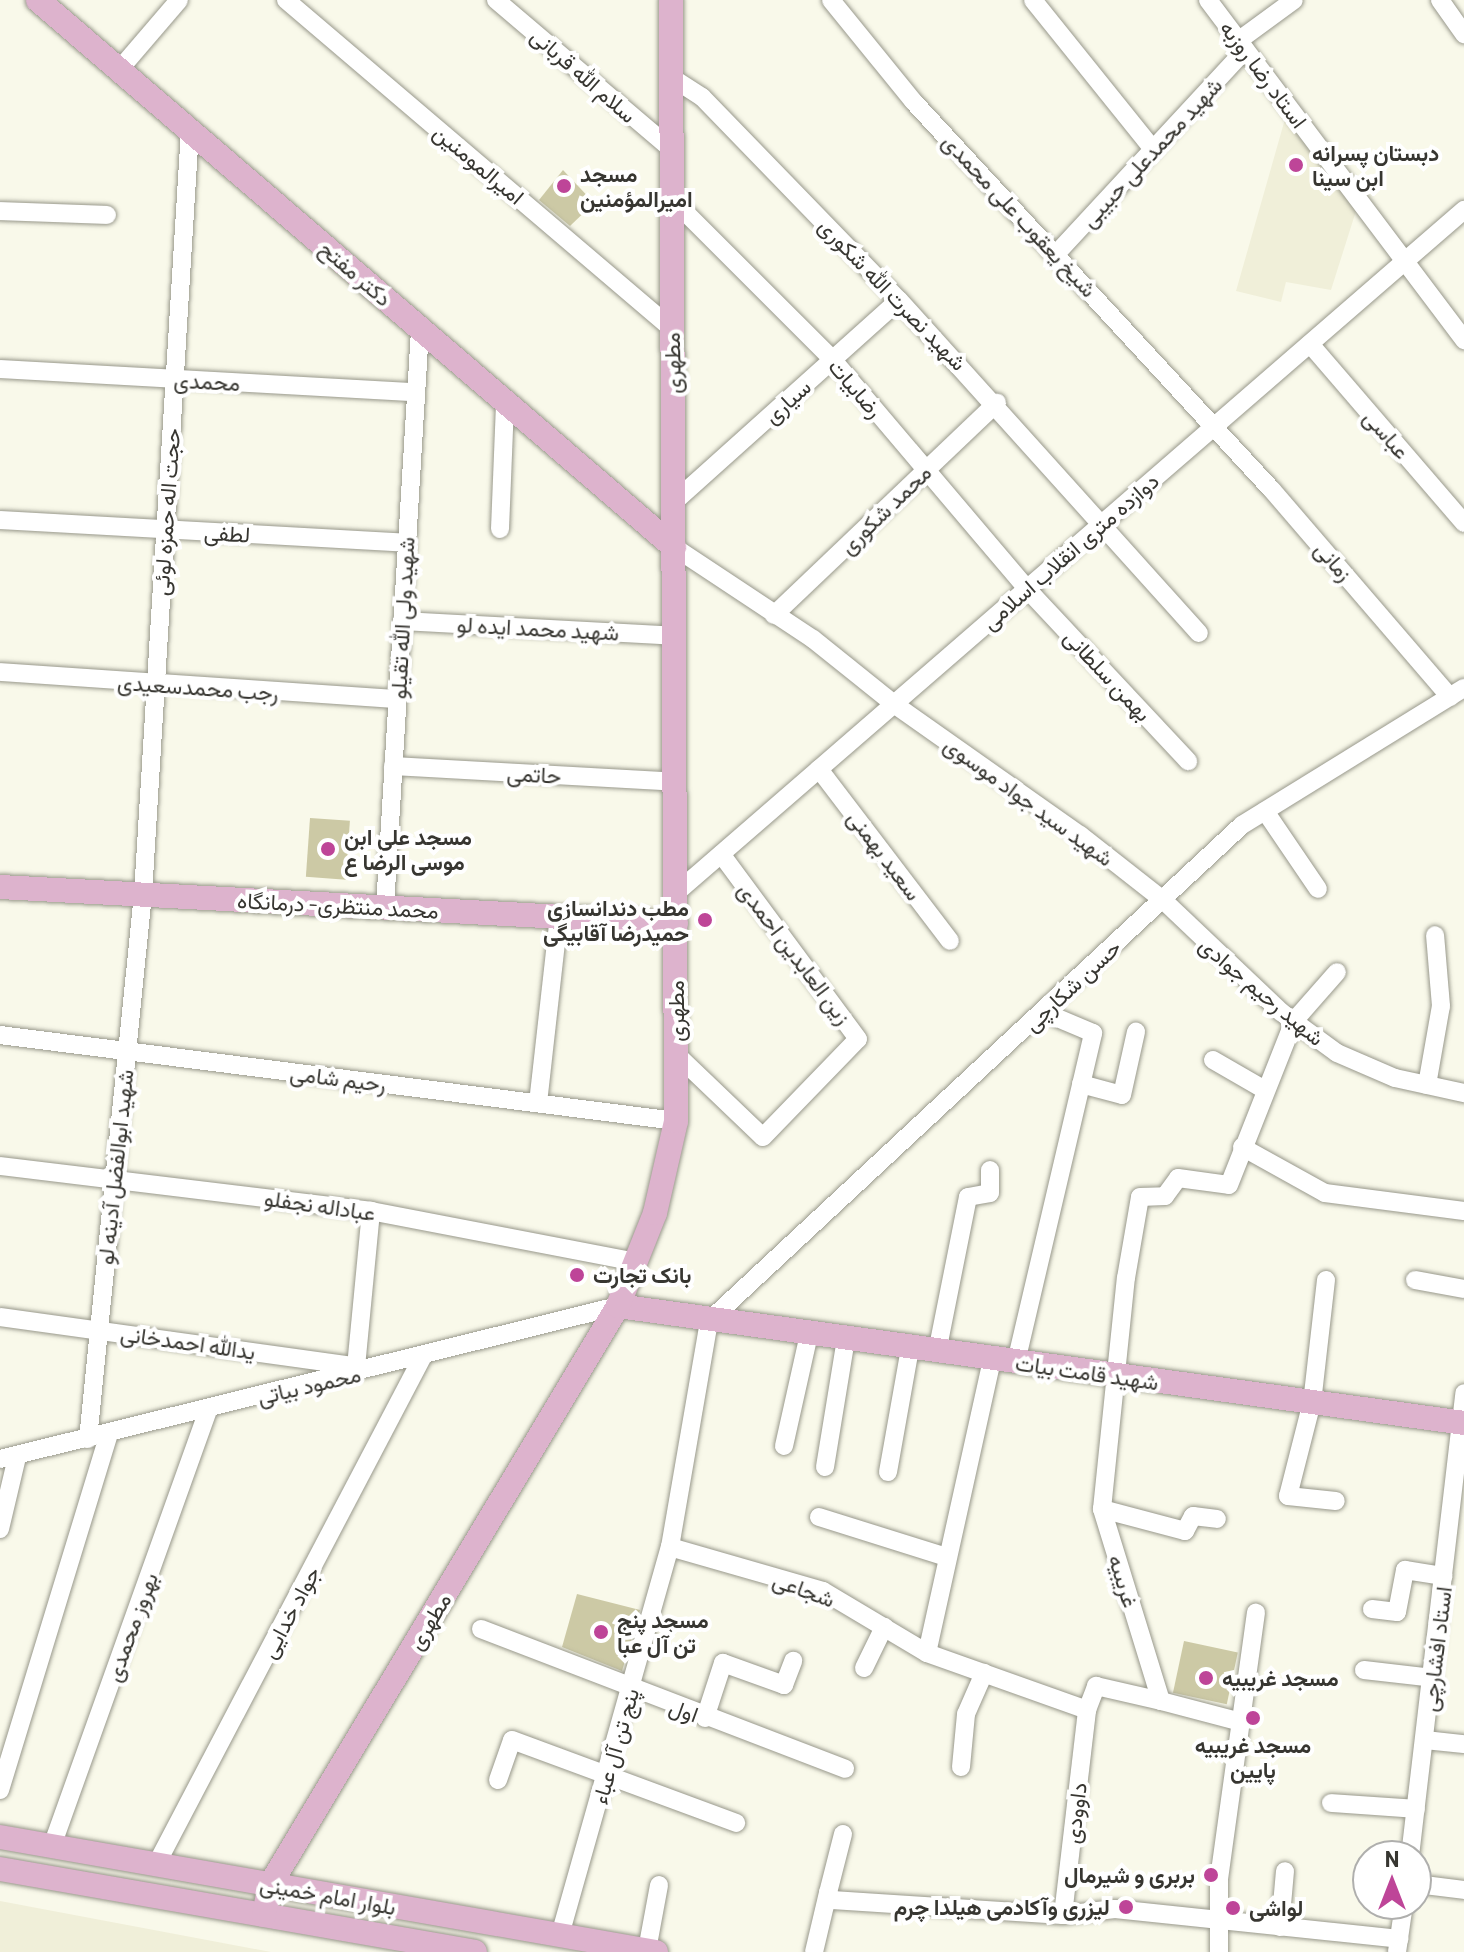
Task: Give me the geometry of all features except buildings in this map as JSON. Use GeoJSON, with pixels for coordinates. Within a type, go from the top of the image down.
{"type":"FeatureCollection","features":[{"type":"Feature","properties":{"kind":"main road","name":"دکتر مفتح"},"geometry":{"type":"LineString","coordinates":[[38,0],[674,547]]}},
{"type":"Feature","properties":{"kind":"main road","name":"مطهری"},"geometry":{"type":"LineString","coordinates":[[264,1915],[270,1885],[618,1306],[655,1213],[676,1121],[670,1]]}},
{"type":"Feature","properties":{"kind":"main road","name":"محمد منتظری- درمانگاه"},"geometry":{"type":"LineString","coordinates":[[0,887],[676,923]]}},
{"type":"Feature","properties":{"kind":"main road","name":"شهید قامت بیات"},"geometry":{"type":"LineString","coordinates":[[618,1306],[1463,1423]]}},
{"type":"Feature","properties":{"kind":"main road","name":"بلوار امام خمینی"},"geometry":{"type":"LineString","coordinates":[[0,1837],[652,1951]]}},
{"type":"Feature","properties":{"kind":"main road","name":"بلوار امام خمینی"},"geometry":{"type":"LineString","coordinates":[[0,1869],[475,1952]]}},
{"type":"Feature","properties":{"kind":"street"},"geometry":{"type":"LineString","coordinates":[[119,70],[179,0]]}},
{"type":"Feature","properties":{"kind":"street","name":"امیرالمومنین"},"geometry":{"type":"LineString","coordinates":[[286,0],[671,328]]}},
{"type":"Feature","properties":{"kind":"street","name":"سلام الله قربانی"},"geometry":{"type":"LineString","coordinates":[[496,0],[672,150]]}},
{"type":"Feature","properties":{"kind":"street","name":"شیخ یعقوب علی محمدی"},"geometry":{"type":"LineString","coordinates":[[831,0],[913,101],[1214,426]]}},
{"type":"Feature","properties":{"kind":"street"},"geometry":{"type":"LineString","coordinates":[[1033,0],[1153,149]]}},
{"type":"Feature","properties":{"kind":"street","name":"استاد رضا روزبه"},"geometry":{"type":"LineString","coordinates":[[1208,0],[1464,340]]}},
{"type":"Feature","properties":{"kind":"street","name":"شهید محمدعلی حبیبی"},"geometry":{"type":"LineString","coordinates":[[1057,253],[1153,149],[1242,45],[1294,0]]}},
{"type":"Feature","properties":{"kind":"street"},"geometry":{"type":"LineString","coordinates":[[1440,0],[1464,34]]}},
{"type":"Feature","properties":{"kind":"street","name":"شهید نصرت الله شکوری"},"geometry":{"type":"LineString","coordinates":[[671,77],[702,97],[997,403],[1199,633]]}},
{"type":"Feature","properties":{"kind":"street","name":"حجت اله حمزه لوئی"},"geometry":{"type":"LineString","coordinates":[[143,894],[190,130]]}},
{"type":"Feature","properties":{"kind":"street","name":"رضابیات"},"geometry":{"type":"LineString","coordinates":[[672,199],[833,360],[1027,589]]}},
{"type":"Feature","properties":{"kind":"street","name":"دوازده متری انقلاب اسلامی"},"geometry":{"type":"LineString","coordinates":[[676,893],[1464,210]]}},
{"type":"Feature","properties":{"kind":"street"},"geometry":{"type":"LineString","coordinates":[[0,211],[107,215]]}},
{"type":"Feature","properties":{"kind":"street","name":"سیاری"},"geometry":{"type":"LineString","coordinates":[[674,502],[899,300]]}},
{"type":"Feature","properties":{"kind":"street","name":"شهید ولی الله تقیلو"},"geometry":{"type":"LineString","coordinates":[[385,907],[420,329]]}},
{"type":"Feature","properties":{"kind":"street","name":"عباسی"},"geometry":{"type":"LineString","coordinates":[[1310,344],[1464,523]]}},
{"type":"Feature","properties":{"kind":"street","name":"محمدی"},"geometry":{"type":"LineString","coordinates":[[0,369],[414,392]]}},
{"type":"Feature","properties":{"kind":"street"},"geometry":{"type":"LineString","coordinates":[[500,529],[505,402]]}},
{"type":"Feature","properties":{"kind":"street","name":"محمد شکوری"},"geometry":{"type":"LineString","coordinates":[[774,615],[997,403]]}},
{"type":"Feature","properties":{"kind":"street","name":"زمانی"},"geometry":{"type":"LineString","coordinates":[[1214,426],[1457,693]]}},
{"type":"Feature","properties":{"kind":"street","name":"لطفی"},"geometry":{"type":"LineString","coordinates":[[0,520],[406,543]]}},
{"type":"Feature","properties":{"kind":"street","name":"شهید سید جواد موسوی"},"geometry":{"type":"LineString","coordinates":[[674,547],[813,639],[894,704],[1163,900]]}},
{"type":"Feature","properties":{"kind":"street","name":"بهمن سلطانی"},"geometry":{"type":"LineString","coordinates":[[1027,589],[1188,761]]}},
{"type":"Feature","properties":{"kind":"street","name":"شهید محمد ایده لو"},"geometry":{"type":"LineString","coordinates":[[402,621],[675,636]]}},
{"type":"Feature","properties":{"kind":"street","name":"رجب محمدسعیدی"},"geometry":{"type":"LineString","coordinates":[[0,672],[155,686],[397,699]]}},
{"type":"Feature","properties":{"kind":"street","name":"حسن شکارچی"},"geometry":{"type":"LineString","coordinates":[[709,1321],[1242,825],[1457,693]]}},
{"type":"Feature","properties":{"kind":"street","name":"حاتمی"},"geometry":{"type":"LineString","coordinates":[[393,766],[676,782]]}},
{"type":"Feature","properties":{"kind":"street","name":"سعید بهمنی"},"geometry":{"type":"LineString","coordinates":[[819,769],[950,941]]}},
{"type":"Feature","properties":{"kind":"street"},"geometry":{"type":"LineString","coordinates":[[1265,811],[1318,889]]}},
{"type":"Feature","properties":{"kind":"street","name":"زین العابدین احمدی"},"geometry":{"type":"LineString","coordinates":[[676,1054],[763,1137],[858,1039],[721,854]]}},
{"type":"Feature","properties":{"kind":"street","name":"شهید ابوالفضل آدینه لو"},"geometry":{"type":"LineString","coordinates":[[88,1439],[143,894]]}},
{"type":"Feature","properties":{"kind":"street","name":"شهید رحیم جوادی"},"geometry":{"type":"LineString","coordinates":[[1163,900],[1197,937],[1294,1021],[1337,1053],[1427,1085],[1464,1093]]}},
{"type":"Feature","properties":{"kind":"street"},"geometry":{"type":"LineString","coordinates":[[538,1103],[559,916]]}},
{"type":"Feature","properties":{"kind":"street"},"geometry":{"type":"LineString","coordinates":[[1427,1085],[1441,1006],[1435,935]]}},
{"type":"Feature","properties":{"kind":"street"},"geometry":{"type":"LineString","coordinates":[[1337,972],[1294,1021],[1242,1147],[1325,1193],[1464,1211]]}},
{"type":"Feature","properties":{"kind":"street"},"geometry":{"type":"LineString","coordinates":[[927,1653],[947,1557],[1093,1033],[1043,1012]]}},
{"type":"Feature","properties":{"kind":"street"},"geometry":{"type":"LineString","coordinates":[[1081,1084],[1122,1095],[1136,1032]]}},
{"type":"Feature","properties":{"kind":"street","name":"رحیم شامی"},"geometry":{"type":"LineString","coordinates":[[0,1035],[676,1121]]}},
{"type":"Feature","properties":{"kind":"street"},"geometry":{"type":"LineString","coordinates":[[1213,1060],[1265,1090]]}},
{"type":"Feature","properties":{"kind":"street","name":"غریبیه"},"geometry":{"type":"LineString","coordinates":[[1161,1701],[1102,1509],[1115,1376],[1140,1197],[1165,1196],[1178,1178],[1229,1185],[1242,1147]]}},
{"type":"Feature","properties":{"kind":"street","name":"عباداله نجفلو"},"geometry":{"type":"LineString","coordinates":[[0,1166],[371,1211],[637,1262]]}},
{"type":"Feature","properties":{"kind":"street"},"geometry":{"type":"LineString","coordinates":[[937,1352],[968,1197],[990,1193],[990,1170]]}},
{"type":"Feature","properties":{"kind":"street"},"geometry":{"type":"LineString","coordinates":[[366,1368],[371,1211]]}},
{"type":"Feature","properties":{"kind":"street"},"geometry":{"type":"LineString","coordinates":[[1326,1280],[1312,1402],[1288,1496],[1336,1501]]}},
{"type":"Feature","properties":{"kind":"street"},"geometry":{"type":"LineString","coordinates":[[1415,1280],[1464,1289]]}},
{"type":"Feature","properties":{"kind":"street","name":"محمود بیاتی"},"geometry":{"type":"LineString","coordinates":[[8,1458],[366,1368],[422,1358],[618,1306]]}},
{"type":"Feature","properties":{"kind":"street","name":"یدالله احمدخانی"},"geometry":{"type":"LineString","coordinates":[[0,1317],[366,1368]]}},
{"type":"Feature","properties":{"kind":"street","name":"پنج تن آل عباء"},"geometry":{"type":"LineString","coordinates":[[560,1935],[670,1547],[709,1321]]}},
{"type":"Feature","properties":{"kind":"street"},"geometry":{"type":"LineString","coordinates":[[784,1446],[809,1334]]}},
{"type":"Feature","properties":{"kind":"street"},"geometry":{"type":"LineString","coordinates":[[825,1467],[846,1339]]}},
{"type":"Feature","properties":{"kind":"street"},"geometry":{"type":"LineString","coordinates":[[888,1472],[910,1348]]}},
{"type":"Feature","properties":{"kind":"street","name":"جواد خدایی"},"geometry":{"type":"LineString","coordinates":[[156,1865],[422,1358]]}},
{"type":"Feature","properties":{"kind":"street","name":"استاد افشارچی"},"geometry":{"type":"LineString","coordinates":[[1412,1840],[1444,1576],[1455,1557],[1464,1393]]}},
{"type":"Feature","properties":{"kind":"street","name":"بهروز محمدی"},"geometry":{"type":"LineString","coordinates":[[52,1846],[209,1408]]}},
{"type":"Feature","properties":{"kind":"street"},"geometry":{"type":"LineString","coordinates":[[0,1790],[109,1434]]}},
{"type":"Feature","properties":{"kind":"street"},"geometry":{"type":"LineString","coordinates":[[0,1529],[8,1458]]}},
{"type":"Feature","properties":{"kind":"street"},"geometry":{"type":"LineString","coordinates":[[1102,1509],[1185,1531],[1193,1516],[1217,1519]]}},
{"type":"Feature","properties":{"kind":"street"},"geometry":{"type":"LineString","coordinates":[[819,1517],[947,1557]]}},
{"type":"Feature","properties":{"kind":"street","name":"شجاعی"},"geometry":{"type":"LineString","coordinates":[[670,1547],[823,1591],[927,1653],[1087,1710]]}},
{"type":"Feature","properties":{"kind":"street"},"geometry":{"type":"LineString","coordinates":[[1372,1609],[1397,1612],[1405,1570],[1444,1576]]}},
{"type":"Feature","properties":{"kind":"street"},"geometry":{"type":"LineString","coordinates":[[1219,1952],[1219,1879],[1256,1613]]}},
{"type":"Feature","properties":{"kind":"street"},"geometry":{"type":"LineString","coordinates":[[864,1668],[884,1627]]}},
{"type":"Feature","properties":{"kind":"street","name":"اول"},"geometry":{"type":"LineString","coordinates":[[481,1629],[631,1691],[845,1769]]}},
{"type":"Feature","properties":{"kind":"street"},"geometry":{"type":"LineString","coordinates":[[705,1718],[723,1663],[784,1685],[793,1661]]}},
{"type":"Feature","properties":{"kind":"street"},"geometry":{"type":"LineString","coordinates":[[1364,1670],[1433,1678]]}},
{"type":"Feature","properties":{"kind":"street"},"geometry":{"type":"LineString","coordinates":[[961,1767],[966,1714],[984,1673]]}},
{"type":"Feature","properties":{"kind":"street"},"geometry":{"type":"LineString","coordinates":[[1087,1710],[1096,1686],[1241,1722]]}},
{"type":"Feature","properties":{"kind":"street","name":"داوودی"},"geometry":{"type":"LineString","coordinates":[[1063,1915],[1087,1710]]}},
{"type":"Feature","properties":{"kind":"street"},"geometry":{"type":"LineString","coordinates":[[498,1780],[512,1740],[736,1823]]}},
{"type":"Feature","properties":{"kind":"street"},"geometry":{"type":"LineString","coordinates":[[1425,1740],[1464,1744]]}},
{"type":"Feature","properties":{"kind":"street"},"geometry":{"type":"LineString","coordinates":[[1331,1803],[1416,1809]]}},
{"type":"Feature","properties":{"kind":"street"},"geometry":{"type":"LineString","coordinates":[[814,1952],[843,1834]]}},
{"type":"Feature","properties":{"kind":"street"},"geometry":{"type":"LineString","coordinates":[[1280,1927],[1285,1871]]}},
{"type":"Feature","properties":{"kind":"street"},"geometry":{"type":"LineString","coordinates":[[652,1951],[659,1885]]}},
{"type":"Feature","properties":{"kind":"street"},"geometry":{"type":"LineString","coordinates":[[1432,1886],[1464,1890]]}},
{"type":"Feature","properties":{"kind":"street"},"geometry":{"type":"LineString","coordinates":[[828,1893],[832,1900],[1063,1915],[1115,1909],[1280,1927],[1398,1945],[1402,1920]]}},
{"type":"Feature","properties":{"kind":"shaded area","name":"دبستان پسرانه ابن سینا"},"geometry":{"type":"Polygon","coordinates":[[[1285,119],[1356,211],[1331,290],[1286,282],[1281,302],[1236,291],[1285,119]]]}},
{"type":"Feature","properties":{"kind":"shaded area"},"geometry":{"type":"Polygon","coordinates":[[[0,1901],[271,1952],[0,1952],[0,1901]]]}},
{"type":"Feature","properties":{"kind":"place","name":"دبستان پسرانه ابن سینا"},"geometry":{"type":"Point","coordinates":[1296,165]}},
{"type":"Feature","properties":{"kind":"place","name":"مسجد امیرالمؤمنین"},"geometry":{"type":"Point","coordinates":[564,186]}},
{"type":"Feature","properties":{"kind":"place","name":"مسجد علی ابن موسی الرضا ع"},"geometry":{"type":"Point","coordinates":[328,849]}},
{"type":"Feature","properties":{"kind":"place","name":"مطب دندانسازی حمیدرضا آقابیگی"},"geometry":{"type":"Point","coordinates":[705,920]}},
{"type":"Feature","properties":{"kind":"place","name":"بانک تجارت"},"geometry":{"type":"Point","coordinates":[577,1275]}},
{"type":"Feature","properties":{"kind":"place","name":"مسجد پنج تن آل عبا"},"geometry":{"type":"Point","coordinates":[601,1632]}},
{"type":"Feature","properties":{"kind":"place","name":"مسجد غریبیه"},"geometry":{"type":"Point","coordinates":[1206,1678]}},
{"type":"Feature","properties":{"kind":"place","name":"مسجد غریبیه پایین"},"geometry":{"type":"Point","coordinates":[1253,1718]}},
{"type":"Feature","properties":{"kind":"place","name":"بربری و شیرمال"},"geometry":{"type":"Point","coordinates":[1211,1875]}},
{"type":"Feature","properties":{"kind":"place","name":"لیزری وآکادمی هیلدا چرم"},"geometry":{"type":"Point","coordinates":[1126,1907]}},
{"type":"Feature","properties":{"kind":"place","name":"لواشی"},"geometry":{"type":"Point","coordinates":[1233,1908]}}]}
